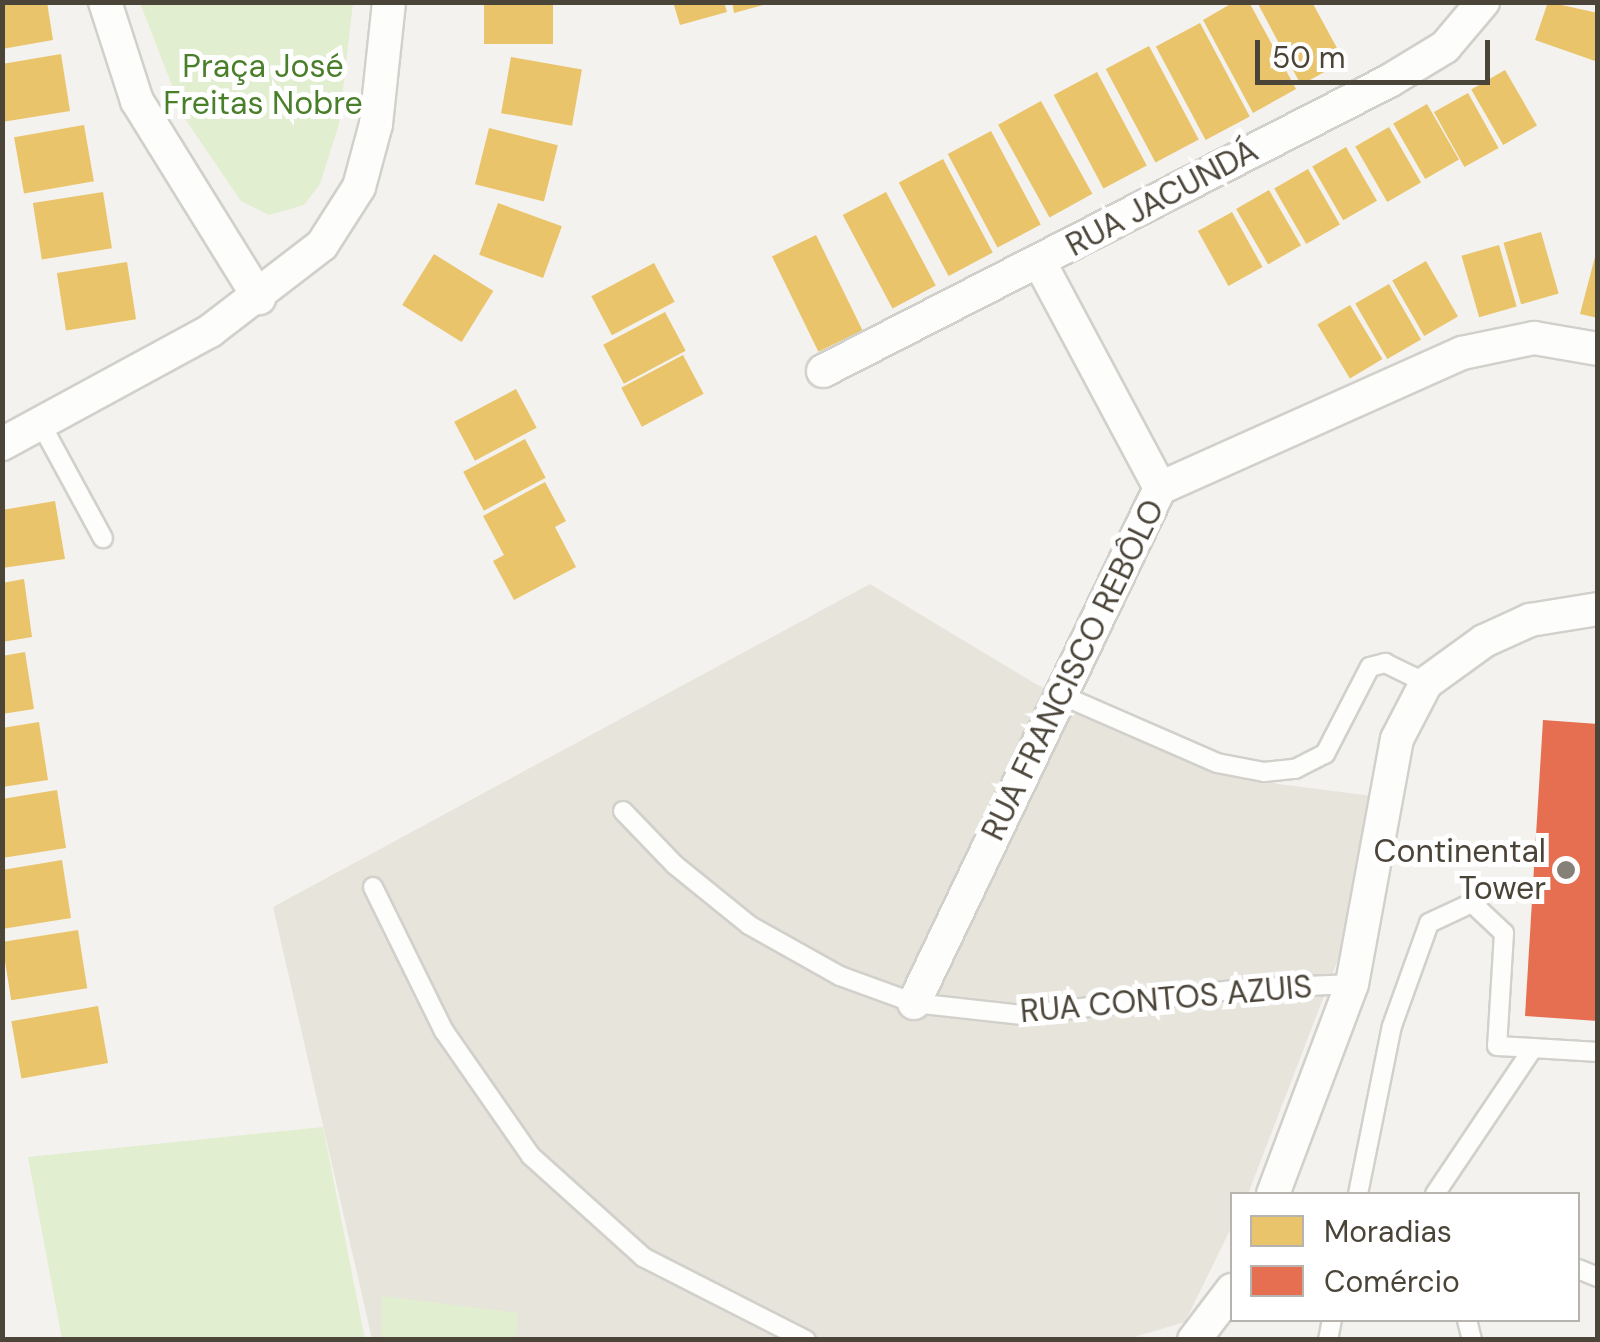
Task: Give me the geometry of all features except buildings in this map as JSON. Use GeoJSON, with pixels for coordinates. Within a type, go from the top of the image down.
{"type":"FeatureCollection","features":[{"type":"Feature","properties":{"kind":"street"},"geometry":{"type":"LineString","coordinates":[[106,2],[137,100],[260,298]]}},
{"type":"Feature","properties":{"kind":"street"},"geometry":{"type":"LineString","coordinates":[[2,444],[260,298],[322,244],[359,187],[376,124],[389,2]]}},
{"type":"Feature","properties":{"kind":"street","name":"RUA JACUNDÁ"},"geometry":{"type":"LineString","coordinates":[[823,371],[1040,263],[1389,80],[1445,47],[1484,2]]}},
{"type":"Feature","properties":{"kind":"street"},"geometry":{"type":"LineString","coordinates":[[1040,263],[1160,488]]}},
{"type":"Feature","properties":{"kind":"street","name":"RUA FRANCISCO REBÔLO"},"geometry":{"type":"LineString","coordinates":[[914,1003],[1160,488],[1462,354],[1534,338],[1598,349]]}},
{"type":"Feature","properties":{"kind":"street"},"geometry":{"type":"LineString","coordinates":[[1274,1192],[1352,984],[1397,739],[1426,683],[1484,641],[1530,620],[1598,609]]}},
{"type":"Feature","properties":{"kind":"street"},"geometry":{"type":"LineString","coordinates":[[1194,1340],[1230,1293]]}},
{"type":"Feature","properties":{"kind":"lane"},"geometry":{"type":"LineString","coordinates":[[40,424],[103,538]]}},
{"type":"Feature","properties":{"kind":"lane"},"geometry":{"type":"LineString","coordinates":[[1060,694],[1217,763],[1264,772],[1295,769],[1325,754],[1370,666],[1385,663],[1426,683]]}},
{"type":"Feature","properties":{"kind":"lane","name":"RUA CONTOS AZUIS"},"geometry":{"type":"LineString","coordinates":[[623,811],[674,865],[749,925],[840,976],[914,1003],[1022,1015],[1239,989],[1352,984]]}},
{"type":"Feature","properties":{"kind":"lane"},"geometry":{"type":"LineString","coordinates":[[372,888],[444,1031],[531,1156],[642,1257],[806,1340]]}},
{"type":"Feature","properties":{"kind":"lane"},"geometry":{"type":"LineString","coordinates":[[1358,1192],[1392,1026],[1428,923],[1472,904],[1504,933],[1497,1046],[1598,1052]]}},
{"type":"Feature","properties":{"kind":"lane"},"geometry":{"type":"LineString","coordinates":[[1436,1192],[1534,1048]]}},
{"type":"Feature","properties":{"kind":"shaded area"},"geometry":{"type":"Polygon","coordinates":[[[870,584],[1036,684],[1185,760],[1279,784],[1380,797],[1362,897],[1249,1192],[1230,1192],[1230,1230],[1185,1322],[1128,1339],[372,1339],[273,907],[870,584]]]}},
{"type":"Feature","properties":{"kind":"green space","name":"Praça José Freitas Nobre"},"geometry":{"type":"Polygon","coordinates":[[[140,3],[353,3],[339,124],[320,184],[304,205],[269,215],[241,201],[185,119],[140,3]]]}},
{"type":"Feature","properties":{"kind":"green space"},"geometry":{"type":"Polygon","coordinates":[[[323,1127],[365,1339],[62,1339],[28,1157],[323,1127]]]}},
{"type":"Feature","properties":{"kind":"green space"},"geometry":{"type":"Polygon","coordinates":[[[382,1296],[518,1313],[516,1339],[381,1339],[382,1296]]]}},
{"type":"Feature","properties":{"kind":"place","name":"Continental Tower"},"geometry":{"type":"Point","coordinates":[1566,870]}}]}
